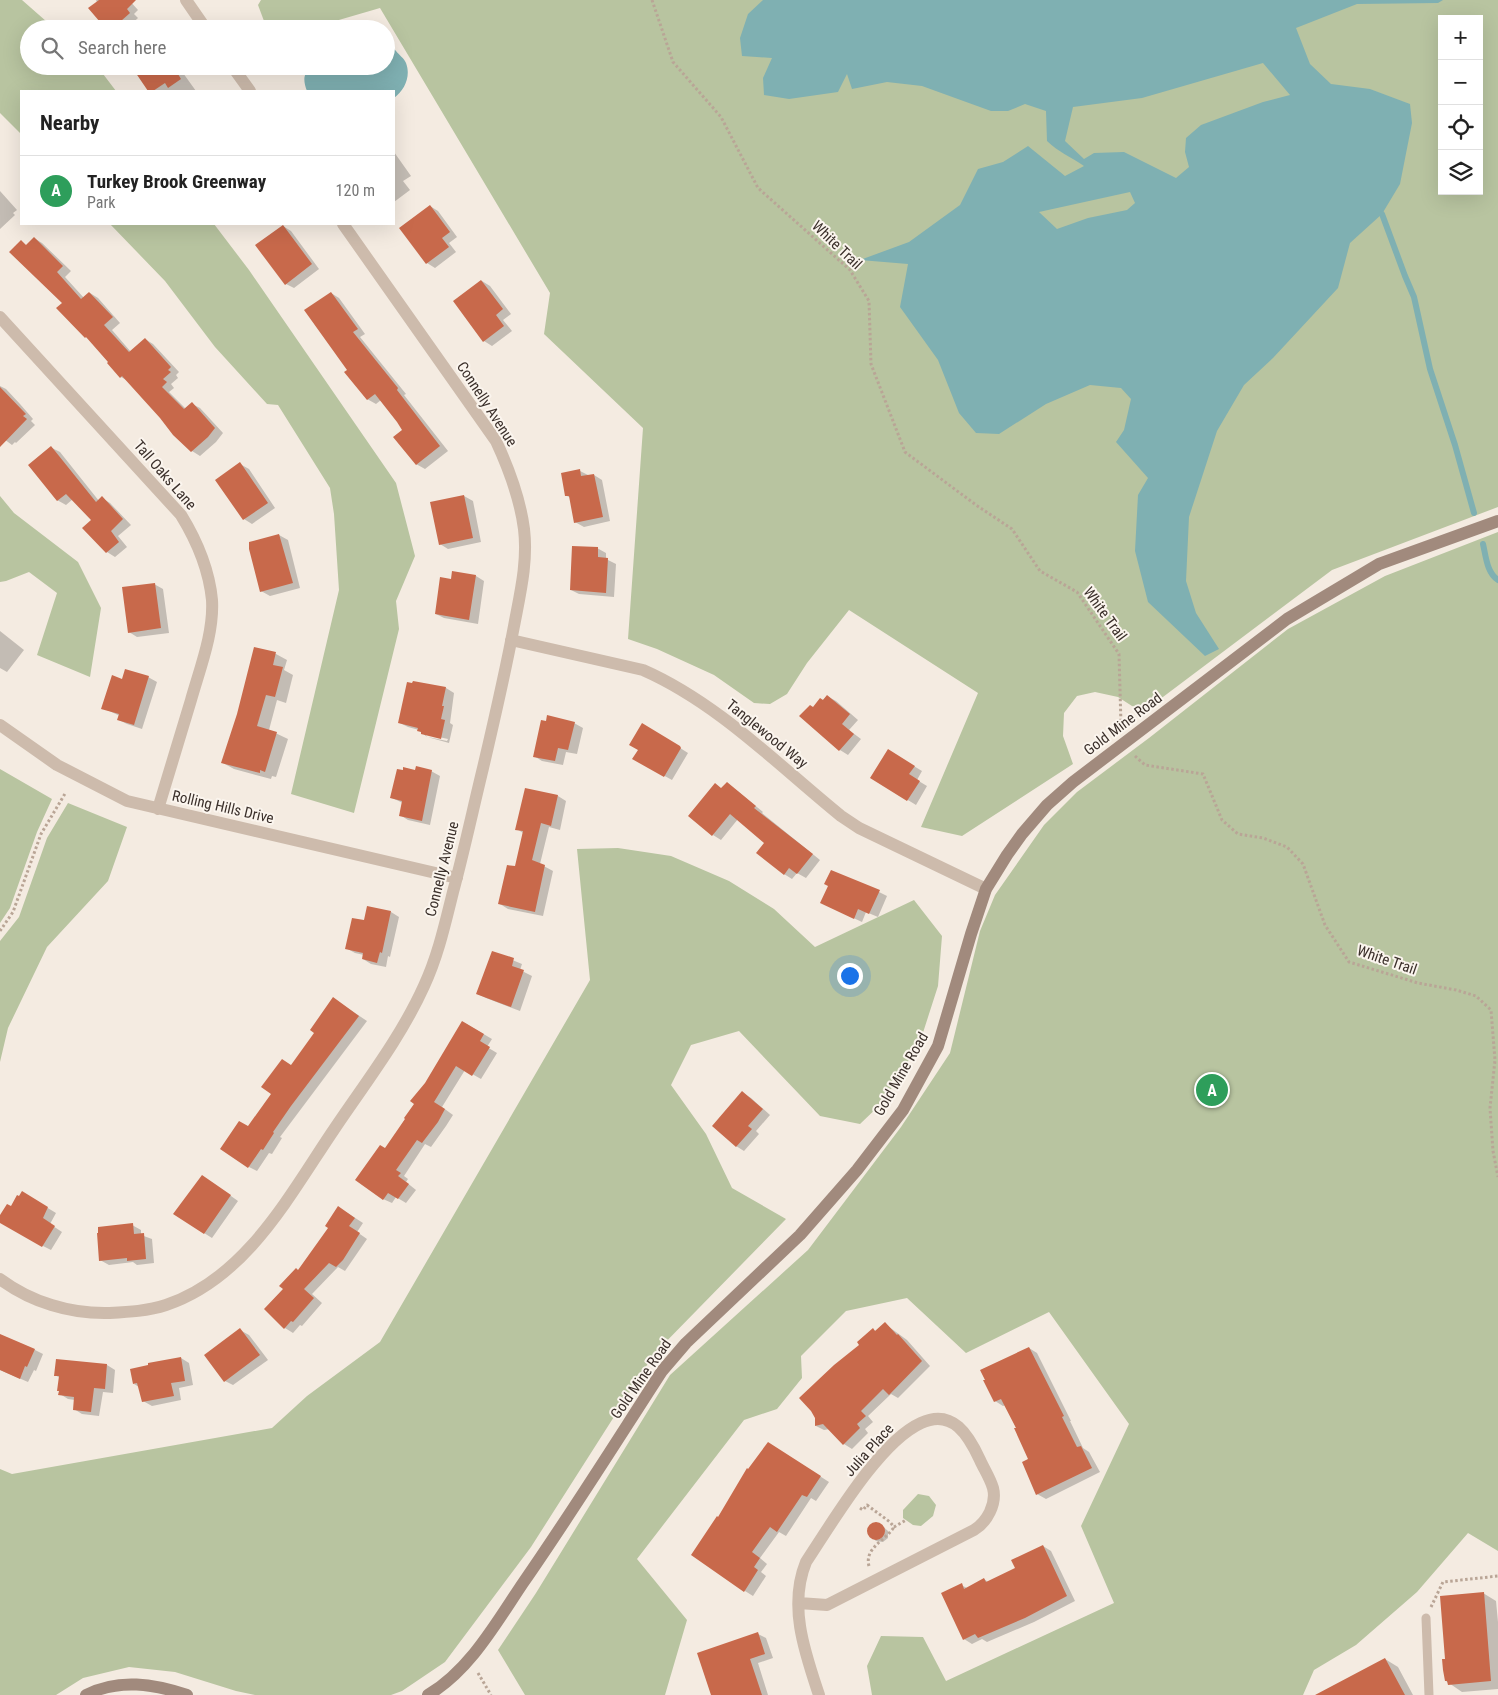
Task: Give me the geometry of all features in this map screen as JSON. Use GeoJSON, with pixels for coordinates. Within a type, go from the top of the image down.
{"type":"FeatureCollection","features":[{"type":"Feature","properties":{"kind":"street"},"geometry":{"type":"LineString","coordinates":[[186,0],[200,20]]}},
{"type":"Feature","properties":{"kind":"street"},"geometry":{"type":"LineString","coordinates":[[238,75],[249,90]]}},
{"type":"Feature","properties":{"kind":"street","name":"Connelly Avenue"},"geometry":{"type":"LineString","coordinates":[[0,1279],[25,1295],[66,1309],[92,1312],[132,1312],[165,1305],[190,1295],[208,1284],[232,1266],[253,1246],[280,1209],[406,1023],[435,959],[457,878],[511,640],[524,574],[524,529],[509,468],[496,441],[344,225]]}},
{"type":"Feature","properties":{"kind":"street","name":"Tall Oaks Lane"},"geometry":{"type":"LineString","coordinates":[[0,317],[176,509],[192,533],[206,568],[212,602],[212,618],[204,658],[158,809]]}},
{"type":"Feature","properties":{"kind":"street","name":"Gold Mine Road"},"geometry":{"type":"LineString","coordinates":[[428,1695],[454,1675],[467,1662],[542,1555],[662,1371],[686,1343],[800,1235],[857,1170],[902,1110],[938,1046],[986,889],[1007,855],[1039,813],[1073,782],[1287,619],[1379,564],[1498,521]]}},
{"type":"Feature","properties":{"kind":"street","name":"Tanglewood Way"},"geometry":{"type":"LineString","coordinates":[[511,640],[643,670],[664,679],[700,701],[827,805],[859,828],[986,889]]}},
{"type":"Feature","properties":{"kind":"street","name":"Rolling Hills Drive"},"geometry":{"type":"LineString","coordinates":[[0,725],[32,748],[77,776],[127,801],[457,878]]}},
{"type":"Feature","properties":{"kind":"street","name":"Julia Place"},"geometry":{"type":"LineString","coordinates":[[799,1603],[827,1605],[974,1530],[984,1523],[992,1506],[993,1488],[970,1439],[963,1429],[952,1422],[944,1420],[926,1421],[909,1431],[889,1448],[866,1475],[806,1562],[801,1578],[799,1603],[803,1645],[819,1695]]}},
{"type":"Feature","properties":{"kind":"street"},"geometry":{"type":"LineString","coordinates":[[86,1695],[102,1688],[126,1684],[156,1686],[187,1695]]}},
{"type":"Feature","properties":{"kind":"lane"},"geometry":{"type":"LineString","coordinates":[[1426,1618],[1429,1695]]}},
{"type":"Feature","properties":{"kind":"path","name":"White Trail"},"geometry":{"type":"LineString","coordinates":[[652,0],[673,62],[722,116],[758,188],[850,270],[869,302],[871,364],[905,452],[976,505],[1012,529],[1040,571],[1077,592],[1119,654],[1122,744],[1145,765],[1203,774],[1222,820],[1238,834],[1263,838],[1287,847],[1303,864],[1325,925],[1349,962],[1418,983],[1476,996],[1491,1010],[1495,1060],[1490,1108],[1493,1151],[1498,1177]]}},
{"type":"Feature","properties":{"kind":"path"},"geometry":{"type":"LineString","coordinates":[[0,931],[13,912],[41,834],[66,792]]}},
{"type":"Feature","properties":{"kind":"path"},"geometry":{"type":"LineString","coordinates":[[857,1506],[863,1510],[867,1505],[894,1527]]}},
{"type":"Feature","properties":{"kind":"path"},"geometry":{"type":"LineString","coordinates":[[870,1569],[869,1554],[894,1527],[906,1520]]}},
{"type":"Feature","properties":{"kind":"path"},"geometry":{"type":"LineString","coordinates":[[1426,1618],[1443,1582],[1498,1576]]}},
{"type":"Feature","properties":{"kind":"path"},"geometry":{"type":"LineString","coordinates":[[467,1662],[480,1675],[491,1695]]}},
{"type":"Feature","properties":{"kind":"green space"},"geometry":{"type":"Polygon","coordinates":[[[0,0],[22,0],[45,20],[20,20],[20,75],[104,75],[115,90],[20,90],[20,133],[0,113],[0,0]]]}},
{"type":"Feature","properties":{"kind":"green space"},"geometry":{"type":"Polygon","coordinates":[[[261,0],[1498,0],[1498,507],[1332,570],[1147,709],[1132,706],[1118,697],[1095,692],[1077,696],[1064,713],[1063,736],[1073,764],[962,836],[921,827],[978,693],[849,610],[807,663],[787,694],[770,704],[754,703],[714,675],[657,649],[628,639],[643,428],[544,334],[550,293],[395,33],[395,20],[387,20],[380,8],[339,20],[264,20],[258,5],[261,0]]]}},
{"type":"Feature","properties":{"kind":"green space"},"geometry":{"type":"Polygon","coordinates":[[[111,225],[215,225],[249,270],[396,483],[415,556],[396,601],[399,629],[354,813],[291,794],[339,590],[334,514],[330,488],[278,405],[267,404],[215,347],[165,281],[111,225]]]}},
{"type":"Feature","properties":{"kind":"green space"},"geometry":{"type":"Polygon","coordinates":[[[0,496],[14,513],[78,562],[101,608],[90,677],[37,655],[57,593],[29,572],[0,582],[0,496]]]}},
{"type":"Feature","properties":{"kind":"green space"},"geometry":{"type":"Polygon","coordinates":[[[1498,532],[1498,1551],[1468,1533],[1417,1592],[1356,1645],[1314,1670],[1303,1695],[872,1695],[867,1666],[881,1636],[923,1637],[946,1681],[1114,1603],[1081,1526],[1129,1424],[1049,1312],[966,1353],[907,1298],[846,1311],[801,1356],[802,1378],[777,1409],[744,1420],[637,1559],[687,1620],[665,1695],[525,1695],[498,1650],[536,1593],[670,1375],[808,1250],[901,1127],[950,1053],[980,931],[995,895],[1044,825],[1077,792],[1288,629],[1385,576],[1498,532]]]}},
{"type":"Feature","properties":{"kind":"green space"},"geometry":{"type":"Polygon","coordinates":[[[0,769],[52,799],[37,832],[10,908],[0,923],[0,769]]]}},
{"type":"Feature","properties":{"kind":"green space"},"geometry":{"type":"Polygon","coordinates":[[[68,803],[127,827],[108,881],[47,947],[8,1028],[0,1062],[0,941],[19,917],[47,838],[68,803]]]}},
{"type":"Feature","properties":{"kind":"green space"},"geometry":{"type":"Polygon","coordinates":[[[618,848],[671,856],[729,881],[774,909],[815,947],[914,900],[942,936],[938,986],[920,1042],[883,1102],[860,1124],[820,1116],[739,1031],[691,1045],[671,1085],[706,1134],[732,1188],[786,1219],[654,1354],[531,1547],[445,1662],[402,1691],[391,1695],[255,1695],[175,1672],[129,1667],[83,1678],[56,1695],[0,1695],[0,1469],[12,1474],[272,1428],[307,1396],[380,1342],[590,980],[577,849],[618,848]]]}},
{"type":"Feature","properties":{"kind":"green space"},"geometry":{"type":"Polygon","coordinates":[[[918,1494],[929,1496],[936,1505],[933,1516],[921,1526],[913,1525],[903,1518],[903,1510],[918,1494]]]}},
{"type":"Feature","properties":{"kind":"water"},"geometry":{"type":"Polygon","coordinates":[[[763,0],[1443,0],[1438,3],[1357,4],[1296,28],[1310,64],[1331,84],[1370,89],[1410,104],[1412,123],[1400,184],[1382,214],[1350,243],[1338,288],[1273,358],[1244,385],[1217,431],[1189,517],[1186,581],[1196,613],[1219,649],[1205,656],[1148,602],[1135,551],[1138,495],[1148,478],[1116,442],[1124,430],[1131,399],[1121,388],[1090,385],[1046,404],[999,434],[976,433],[959,413],[938,360],[900,307],[908,264],[860,260],[909,242],[960,205],[978,169],[1003,162],[1028,146],[1065,176],[1084,166],[1047,141],[1046,111],[1025,104],[1008,111],[991,111],[922,86],[887,82],[852,89],[847,74],[838,92],[789,99],[764,95],[763,78],[772,58],[742,56],[740,38],[748,14],[763,0]],[[1263,63],[1142,98],[1073,107],[1065,141],[1084,159],[1094,153],[1124,152],[1176,178],[1189,167],[1185,152],[1186,138],[1201,125],[1263,102],[1290,95],[1263,63]],[[1130,192],[1039,212],[1057,229],[1088,218],[1127,210],[1135,203],[1130,192]]]}},
{"type":"Feature","properties":{"kind":"water"},"geometry":{"type":"Polygon","coordinates":[[[395,49],[406,63],[408,73],[406,82],[395,97],[395,90],[307,90],[305,75],[395,75],[395,49]]]}},
{"type":"Feature","properties":{"kind":"building"},"geometry":{"type":"Polygon","coordinates":[[[99,0],[136,0],[127,9],[130,13],[122,20],[98,20],[88,8],[99,0]]]}},
{"type":"Feature","properties":{"kind":"building"},"geometry":{"type":"Polygon","coordinates":[[[137,75],[179,75],[181,79],[168,88],[165,83],[154,90],[147,90],[137,75]]]}},
{"type":"Feature","properties":{"kind":"building"},"geometry":{"type":"Polygon","coordinates":[[[430,205],[450,232],[442,238],[449,247],[426,264],[399,228],[430,205]]]}},
{"type":"Feature","properties":{"kind":"building"},"geometry":{"type":"Polygon","coordinates":[[[283,225],[312,264],[285,285],[255,245],[283,225]]]}},
{"type":"Feature","properties":{"kind":"building"},"geometry":{"type":"Polygon","coordinates":[[[34,237],[63,266],[57,272],[81,299],[89,292],[113,317],[104,325],[129,352],[145,338],[171,367],[168,370],[171,372],[163,379],[167,382],[162,387],[184,409],[192,402],[215,428],[191,452],[173,435],[122,376],[120,378],[86,337],[56,308],[62,303],[9,252],[21,240],[26,245],[34,237]]]}},
{"type":"Feature","properties":{"kind":"building"},"geometry":{"type":"Polygon","coordinates":[[[481,280],[503,309],[496,315],[504,326],[483,342],[453,301],[481,280]]]}},
{"type":"Feature","properties":{"kind":"building"},"geometry":{"type":"Polygon","coordinates":[[[331,292],[358,329],[353,332],[398,388],[397,390],[440,446],[416,465],[393,437],[402,430],[397,422],[375,394],[367,400],[344,372],[347,370],[304,310],[331,292]]]}},
{"type":"Feature","properties":{"kind":"building"},"geometry":{"type":"Polygon","coordinates":[[[0,387],[26,414],[23,416],[27,419],[0,447],[0,387]]]}},
{"type":"Feature","properties":{"kind":"building"},"geometry":{"type":"Polygon","coordinates":[[[51,446],[96,502],[102,496],[123,519],[111,531],[119,542],[106,553],[82,528],[91,520],[66,494],[57,501],[28,465],[51,446]]]}},
{"type":"Feature","properties":{"kind":"building"},"geometry":{"type":"Polygon","coordinates":[[[240,462],[268,503],[243,520],[215,480],[240,462]]]}},
{"type":"Feature","properties":{"kind":"building"},"geometry":{"type":"Polygon","coordinates":[[[580,469],[581,476],[594,474],[603,517],[574,523],[569,496],[565,496],[561,473],[580,469]]]}},
{"type":"Feature","properties":{"kind":"building"},"geometry":{"type":"Polygon","coordinates":[[[464,495],[473,538],[439,545],[430,502],[464,495]]]}},
{"type":"Feature","properties":{"kind":"building"},"geometry":{"type":"Polygon","coordinates":[[[279,534],[293,583],[260,592],[249,549],[249,542],[279,534]]]}},
{"type":"Feature","properties":{"kind":"building"},"geometry":{"type":"Polygon","coordinates":[[[572,546],[598,547],[598,557],[608,558],[606,593],[570,590],[572,546]]]}},
{"type":"Feature","properties":{"kind":"building"},"geometry":{"type":"Polygon","coordinates":[[[452,571],[476,575],[469,620],[435,614],[440,577],[451,579],[452,571]]]}},
{"type":"Feature","properties":{"kind":"building"},"geometry":{"type":"Polygon","coordinates":[[[155,583],[161,628],[128,633],[122,587],[155,583]]]}},
{"type":"Feature","properties":{"kind":"building"},"geometry":{"type":"Polygon","coordinates":[[[254,647],[276,652],[273,665],[283,667],[275,697],[266,695],[257,726],[277,732],[265,772],[260,770],[260,773],[221,763],[237,714],[254,647]]]}},
{"type":"Feature","properties":{"kind":"building"},"geometry":{"type":"Polygon","coordinates":[[[125,669],[149,676],[134,725],[117,720],[119,714],[101,709],[112,675],[122,679],[125,669]]]}},
{"type":"Feature","properties":{"kind":"building"},"geometry":{"type":"Polygon","coordinates":[[[413,681],[446,687],[441,719],[445,720],[441,739],[421,734],[421,732],[417,731],[418,728],[398,723],[407,682],[412,683],[413,681]]]}},
{"type":"Feature","properties":{"kind":"building"},"geometry":{"type":"Polygon","coordinates":[[[827,695],[850,714],[842,724],[854,734],[839,751],[799,716],[810,705],[813,707],[820,698],[823,700],[827,695]]]}},
{"type":"Feature","properties":{"kind":"building"},"geometry":{"type":"Polygon","coordinates":[[[547,715],[575,722],[568,750],[558,748],[555,761],[533,757],[541,720],[546,721],[547,715]]]}},
{"type":"Feature","properties":{"kind":"building"},"geometry":{"type":"Polygon","coordinates":[[[642,723],[681,748],[664,777],[632,759],[638,750],[629,745],[642,723]]]}},
{"type":"Feature","properties":{"kind":"building"},"geometry":{"type":"Polygon","coordinates":[[[888,749],[915,766],[909,774],[920,781],[907,801],[870,778],[888,749]]]}},
{"type":"Feature","properties":{"kind":"building"},"geometry":{"type":"Polygon","coordinates":[[[416,766],[432,770],[422,821],[399,816],[402,801],[390,798],[397,769],[403,770],[403,767],[415,770],[416,766]]]}},
{"type":"Feature","properties":{"kind":"building"},"geometry":{"type":"Polygon","coordinates":[[[727,782],[756,806],[754,808],[813,854],[797,874],[789,868],[784,875],[756,853],[764,843],[730,814],[712,836],[688,816],[715,783],[721,788],[727,782]]]}},
{"type":"Feature","properties":{"kind":"building"},"geometry":{"type":"Polygon","coordinates":[[[525,788],[558,795],[551,826],[541,823],[532,860],[545,865],[535,912],[498,904],[507,865],[515,866],[523,831],[515,830],[525,788]]]}},
{"type":"Feature","properties":{"kind":"building"},"geometry":{"type":"Polygon","coordinates":[[[831,870],[880,890],[869,914],[858,909],[854,919],[820,903],[828,886],[824,884],[831,870]]]}},
{"type":"Feature","properties":{"kind":"building"},"geometry":{"type":"Polygon","coordinates":[[[367,906],[391,911],[382,953],[380,952],[377,963],[362,959],[363,953],[345,949],[352,918],[364,920],[367,906]]]}},
{"type":"Feature","properties":{"kind":"building"},"geometry":{"type":"Polygon","coordinates":[[[492,951],[514,958],[512,966],[524,970],[511,1007],[476,994],[492,951]]]}},
{"type":"Feature","properties":{"kind":"building"},"geometry":{"type":"Polygon","coordinates":[[[333,997],[359,1016],[291,1106],[263,1150],[261,1149],[248,1168],[220,1149],[239,1121],[248,1126],[271,1094],[261,1087],[282,1059],[291,1065],[314,1033],[310,1030],[333,997]]]}},
{"type":"Feature","properties":{"kind":"building"},"geometry":{"type":"Polygon","coordinates":[[[462,1021],[484,1034],[480,1041],[490,1047],[472,1076],[456,1066],[434,1102],[445,1109],[438,1122],[422,1143],[417,1140],[396,1170],[401,1173],[398,1176],[409,1184],[398,1199],[388,1193],[383,1200],[355,1180],[380,1145],[385,1148],[405,1119],[414,1104],[410,1101],[425,1083],[462,1021]]]}},
{"type":"Feature","properties":{"kind":"building"},"geometry":{"type":"Polygon","coordinates":[[[742,1091],[763,1109],[748,1126],[752,1129],[736,1147],[712,1126],[742,1091]]]}},
{"type":"Feature","properties":{"kind":"building"},"geometry":{"type":"Polygon","coordinates":[[[202,1175],[231,1195],[204,1234],[173,1214],[202,1175]]]}},
{"type":"Feature","properties":{"kind":"building"},"geometry":{"type":"Polygon","coordinates":[[[22,1191],[48,1207],[43,1218],[55,1226],[42,1247],[0,1223],[0,1215],[7,1204],[11,1206],[17,1195],[19,1196],[22,1191]]]}},
{"type":"Feature","properties":{"kind":"building"},"geometry":{"type":"Polygon","coordinates":[[[338,1206],[355,1218],[349,1226],[360,1233],[343,1260],[336,1267],[329,1263],[304,1289],[314,1298],[293,1322],[291,1321],[284,1329],[264,1309],[283,1289],[279,1286],[296,1268],[298,1270],[328,1228],[325,1226],[338,1206]]]}},
{"type":"Feature","properties":{"kind":"building"},"geometry":{"type":"Polygon","coordinates":[[[133,1223],[134,1234],[144,1233],[146,1259],[127,1261],[127,1258],[99,1261],[98,1227],[133,1223]]]}},
{"type":"Feature","properties":{"kind":"building"},"geometry":{"type":"Polygon","coordinates":[[[885,1322],[922,1361],[889,1395],[883,1389],[861,1411],[866,1416],[857,1424],[860,1428],[843,1445],[823,1424],[815,1426],[815,1418],[811,1411],[799,1398],[834,1365],[859,1345],[857,1342],[873,1328],[875,1331],[885,1322]]]}},
{"type":"Feature","properties":{"kind":"building"},"geometry":{"type":"Polygon","coordinates":[[[240,1328],[260,1355],[224,1382],[204,1355],[240,1328]]]}},
{"type":"Feature","properties":{"kind":"building"},"geometry":{"type":"Polygon","coordinates":[[[0,1334],[35,1349],[20,1379],[0,1370],[0,1334]]]}},
{"type":"Feature","properties":{"kind":"building"},"geometry":{"type":"Polygon","coordinates":[[[1029,1347],[1064,1416],[1062,1417],[1077,1447],[1081,1446],[1092,1468],[1036,1495],[1022,1462],[1028,1459],[1014,1428],[1016,1428],[1001,1399],[994,1402],[980,1370],[1029,1347]]]}},
{"type":"Feature","properties":{"kind":"building"},"geometry":{"type":"Polygon","coordinates":[[[181,1357],[185,1381],[171,1383],[174,1396],[142,1402],[137,1383],[133,1384],[130,1369],[148,1365],[148,1363],[181,1357]]]}},
{"type":"Feature","properties":{"kind":"building"},"geometry":{"type":"Polygon","coordinates":[[[56,1359],[107,1364],[105,1389],[94,1388],[91,1412],[73,1410],[74,1397],[58,1395],[59,1376],[54,1376],[56,1359]]]}},
{"type":"Feature","properties":{"kind":"building"},"geometry":{"type":"Polygon","coordinates":[[[768,1442],[821,1476],[807,1497],[802,1495],[777,1532],[770,1527],[752,1552],[760,1558],[754,1567],[758,1570],[744,1592],[691,1555],[718,1517],[747,1468],[768,1442]]]}},
{"type":"Feature","properties":{"kind":"building"},"geometry":{"type":"Polygon","coordinates":[[[876,1522],[884,1527],[885,1531],[880,1539],[876,1540],[868,1535],[867,1531],[872,1523],[876,1522]]]}},
{"type":"Feature","properties":{"kind":"building"},"geometry":{"type":"Polygon","coordinates":[[[1043,1545],[1067,1596],[1025,1618],[978,1638],[975,1634],[963,1640],[941,1593],[962,1583],[964,1589],[984,1578],[986,1582],[1015,1568],[1011,1560],[1043,1545]]]}},
{"type":"Feature","properties":{"kind":"building"},"geometry":{"type":"Polygon","coordinates":[[[1484,1592],[1491,1681],[1448,1685],[1447,1681],[1445,1681],[1442,1659],[1445,1659],[1440,1596],[1484,1592]]]}},
{"type":"Feature","properties":{"kind":"building"},"geometry":{"type":"Polygon","coordinates":[[[758,1632],[765,1654],[750,1659],[762,1695],[711,1695],[697,1653],[758,1632]]]}},
{"type":"Feature","properties":{"kind":"building"},"geometry":{"type":"Polygon","coordinates":[[[1385,1658],[1405,1695],[1315,1695],[1385,1658]]]}},
{"type":"Feature","properties":{"kind":"waterway"},"geometry":{"type":"LineString","coordinates":[[1382,214],[1414,297],[1430,369],[1455,445],[1474,513]]}},
{"type":"Feature","properties":{"kind":"waterway"},"geometry":{"type":"LineString","coordinates":[[1483,544],[1489,569],[1498,580]]}},
{"type":"Feature","properties":{"kind":"place","name":"Turkey Brook Greenway"},"geometry":{"type":"Point","coordinates":[1212,1090]}}]}
